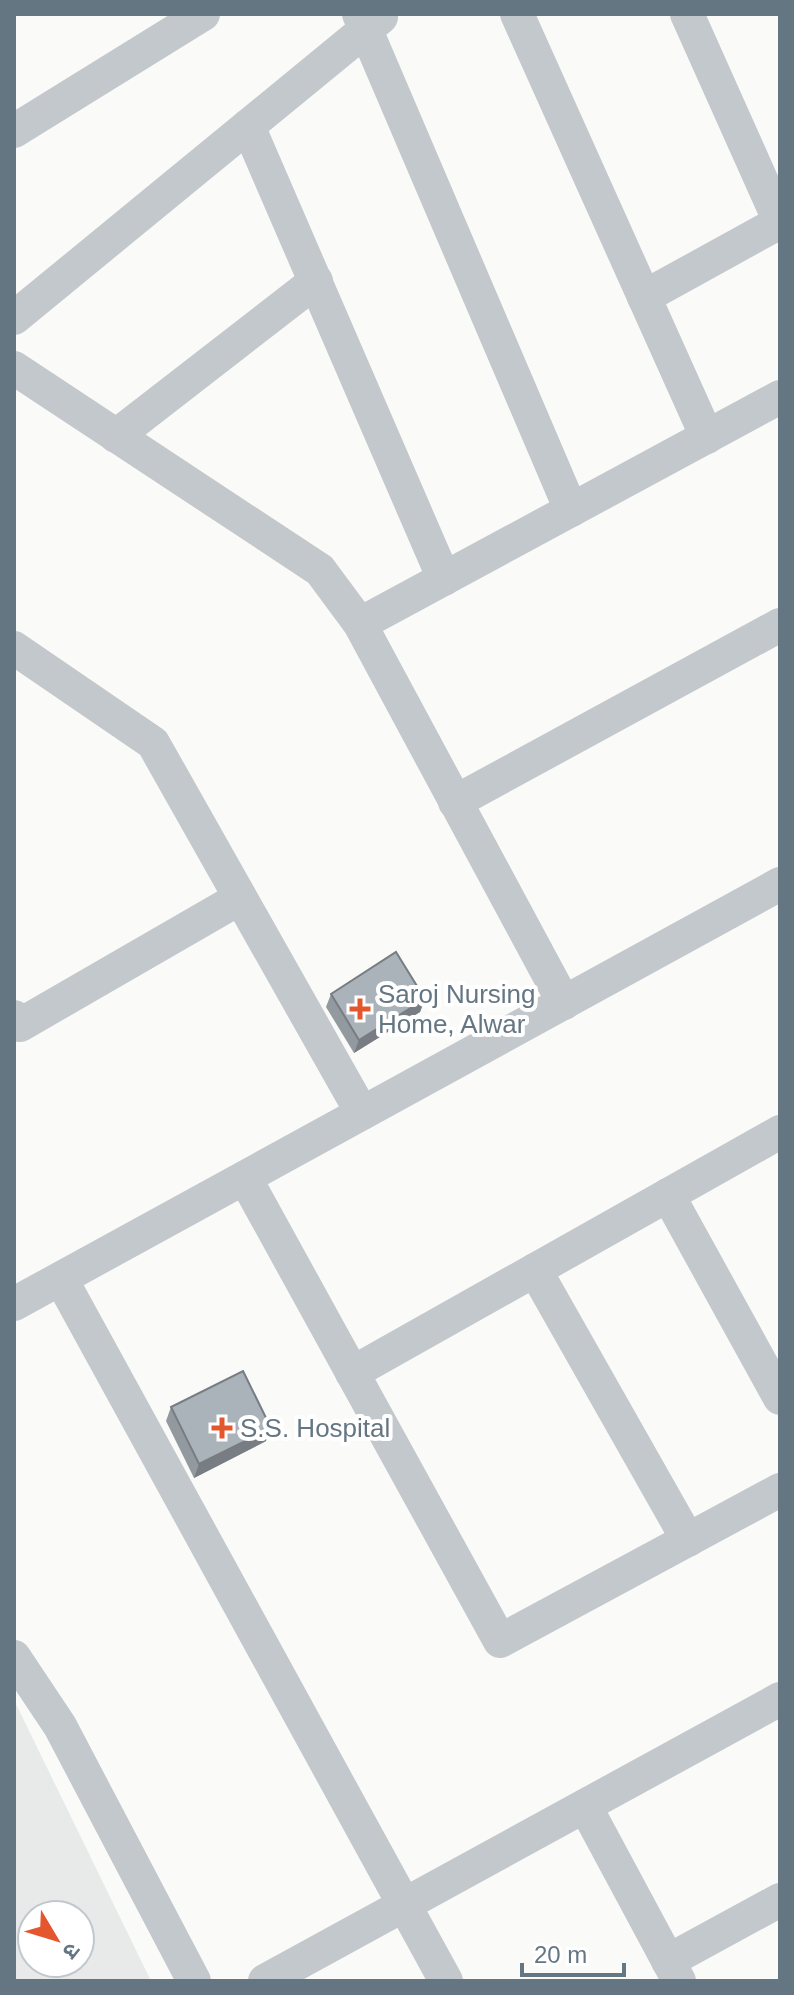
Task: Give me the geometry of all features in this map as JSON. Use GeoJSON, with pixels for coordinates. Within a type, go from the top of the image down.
{"type":"FeatureCollection","features":[{"type":"Feature","properties":{"kind":"street"},"geometry":{"type":"LineString","coordinates":[[14,131],[203,14]]}},
{"type":"Feature","properties":{"kind":"street"},"geometry":{"type":"LineString","coordinates":[[517,14],[707,437]]}},
{"type":"Feature","properties":{"kind":"street"},"geometry":{"type":"LineString","coordinates":[[644,297],[780,222],[687,14]]}},
{"type":"Feature","properties":{"kind":"street"},"geometry":{"type":"LineString","coordinates":[[14,318],[248,126],[370,19],[571,510]]}},
{"type":"Feature","properties":{"kind":"street"},"geometry":{"type":"LineString","coordinates":[[248,126],[444,579]]}},
{"type":"Feature","properties":{"kind":"street"},"geometry":{"type":"LineString","coordinates":[[116,436],[316,281]]}},
{"type":"Feature","properties":{"kind":"street"},"geometry":{"type":"LineString","coordinates":[[14,368],[320,570],[360,624],[564,1003]]}},
{"type":"Feature","properties":{"kind":"street"},"geometry":{"type":"LineString","coordinates":[[360,624],[780,397]]}},
{"type":"Feature","properties":{"kind":"street"},"geometry":{"type":"LineString","coordinates":[[455,802],[780,625]]}},
{"type":"Feature","properties":{"kind":"street"},"geometry":{"type":"LineString","coordinates":[[14,648],[153,743],[362,1113]]}},
{"type":"Feature","properties":{"kind":"street"},"geometry":{"type":"LineString","coordinates":[[14,1304],[780,884]]}},
{"type":"Feature","properties":{"kind":"street"},"geometry":{"type":"LineString","coordinates":[[14,1017],[20,1025],[240,898]]}},
{"type":"Feature","properties":{"kind":"street"},"geometry":{"type":"LineString","coordinates":[[352,1373],[780,1132]]}},
{"type":"Feature","properties":{"kind":"street"},"geometry":{"type":"LineString","coordinates":[[245,1178],[500,1641],[780,1490]]}},
{"type":"Feature","properties":{"kind":"street"},"geometry":{"type":"LineString","coordinates":[[668,1195],[780,1398]]}},
{"type":"Feature","properties":{"kind":"street"},"geometry":{"type":"LineString","coordinates":[[535,1270],[688,1540]]}},
{"type":"Feature","properties":{"kind":"street"},"geometry":{"type":"LineString","coordinates":[[61,1279],[446,1981]]}},
{"type":"Feature","properties":{"kind":"street"},"geometry":{"type":"LineString","coordinates":[[14,1657],[60,1726],[194,1981]]}},
{"type":"Feature","properties":{"kind":"street"},"geometry":{"type":"LineString","coordinates":[[265,1981],[780,1699]]}},
{"type":"Feature","properties":{"kind":"street"},"geometry":{"type":"LineString","coordinates":[[585,1806],[673,1971],[780,1900]]}},
{"type":"Feature","properties":{"kind":"shaded area"},"geometry":{"type":"Polygon","coordinates":[[[14,1700],[151,1981],[14,1981],[14,1700]]]}},
{"type":"Feature","properties":{"kind":"building"},"geometry":{"type":"Polygon","coordinates":[[[396,952],[425,999],[359,1040],[331,994],[396,952]]]}},
{"type":"Feature","properties":{"kind":"building"},"geometry":{"type":"Polygon","coordinates":[[[243,1371],[271,1428],[199,1464],[171,1407],[243,1371]]]}},
{"type":"Feature","properties":{"kind":"place","name":"Saroj Nursing Home, Alwar"},"geometry":{"type":"Point","coordinates":[360,1009]}},
{"type":"Feature","properties":{"kind":"place","name":"S.S. Hospital"},"geometry":{"type":"Point","coordinates":[222,1428]}}]}
